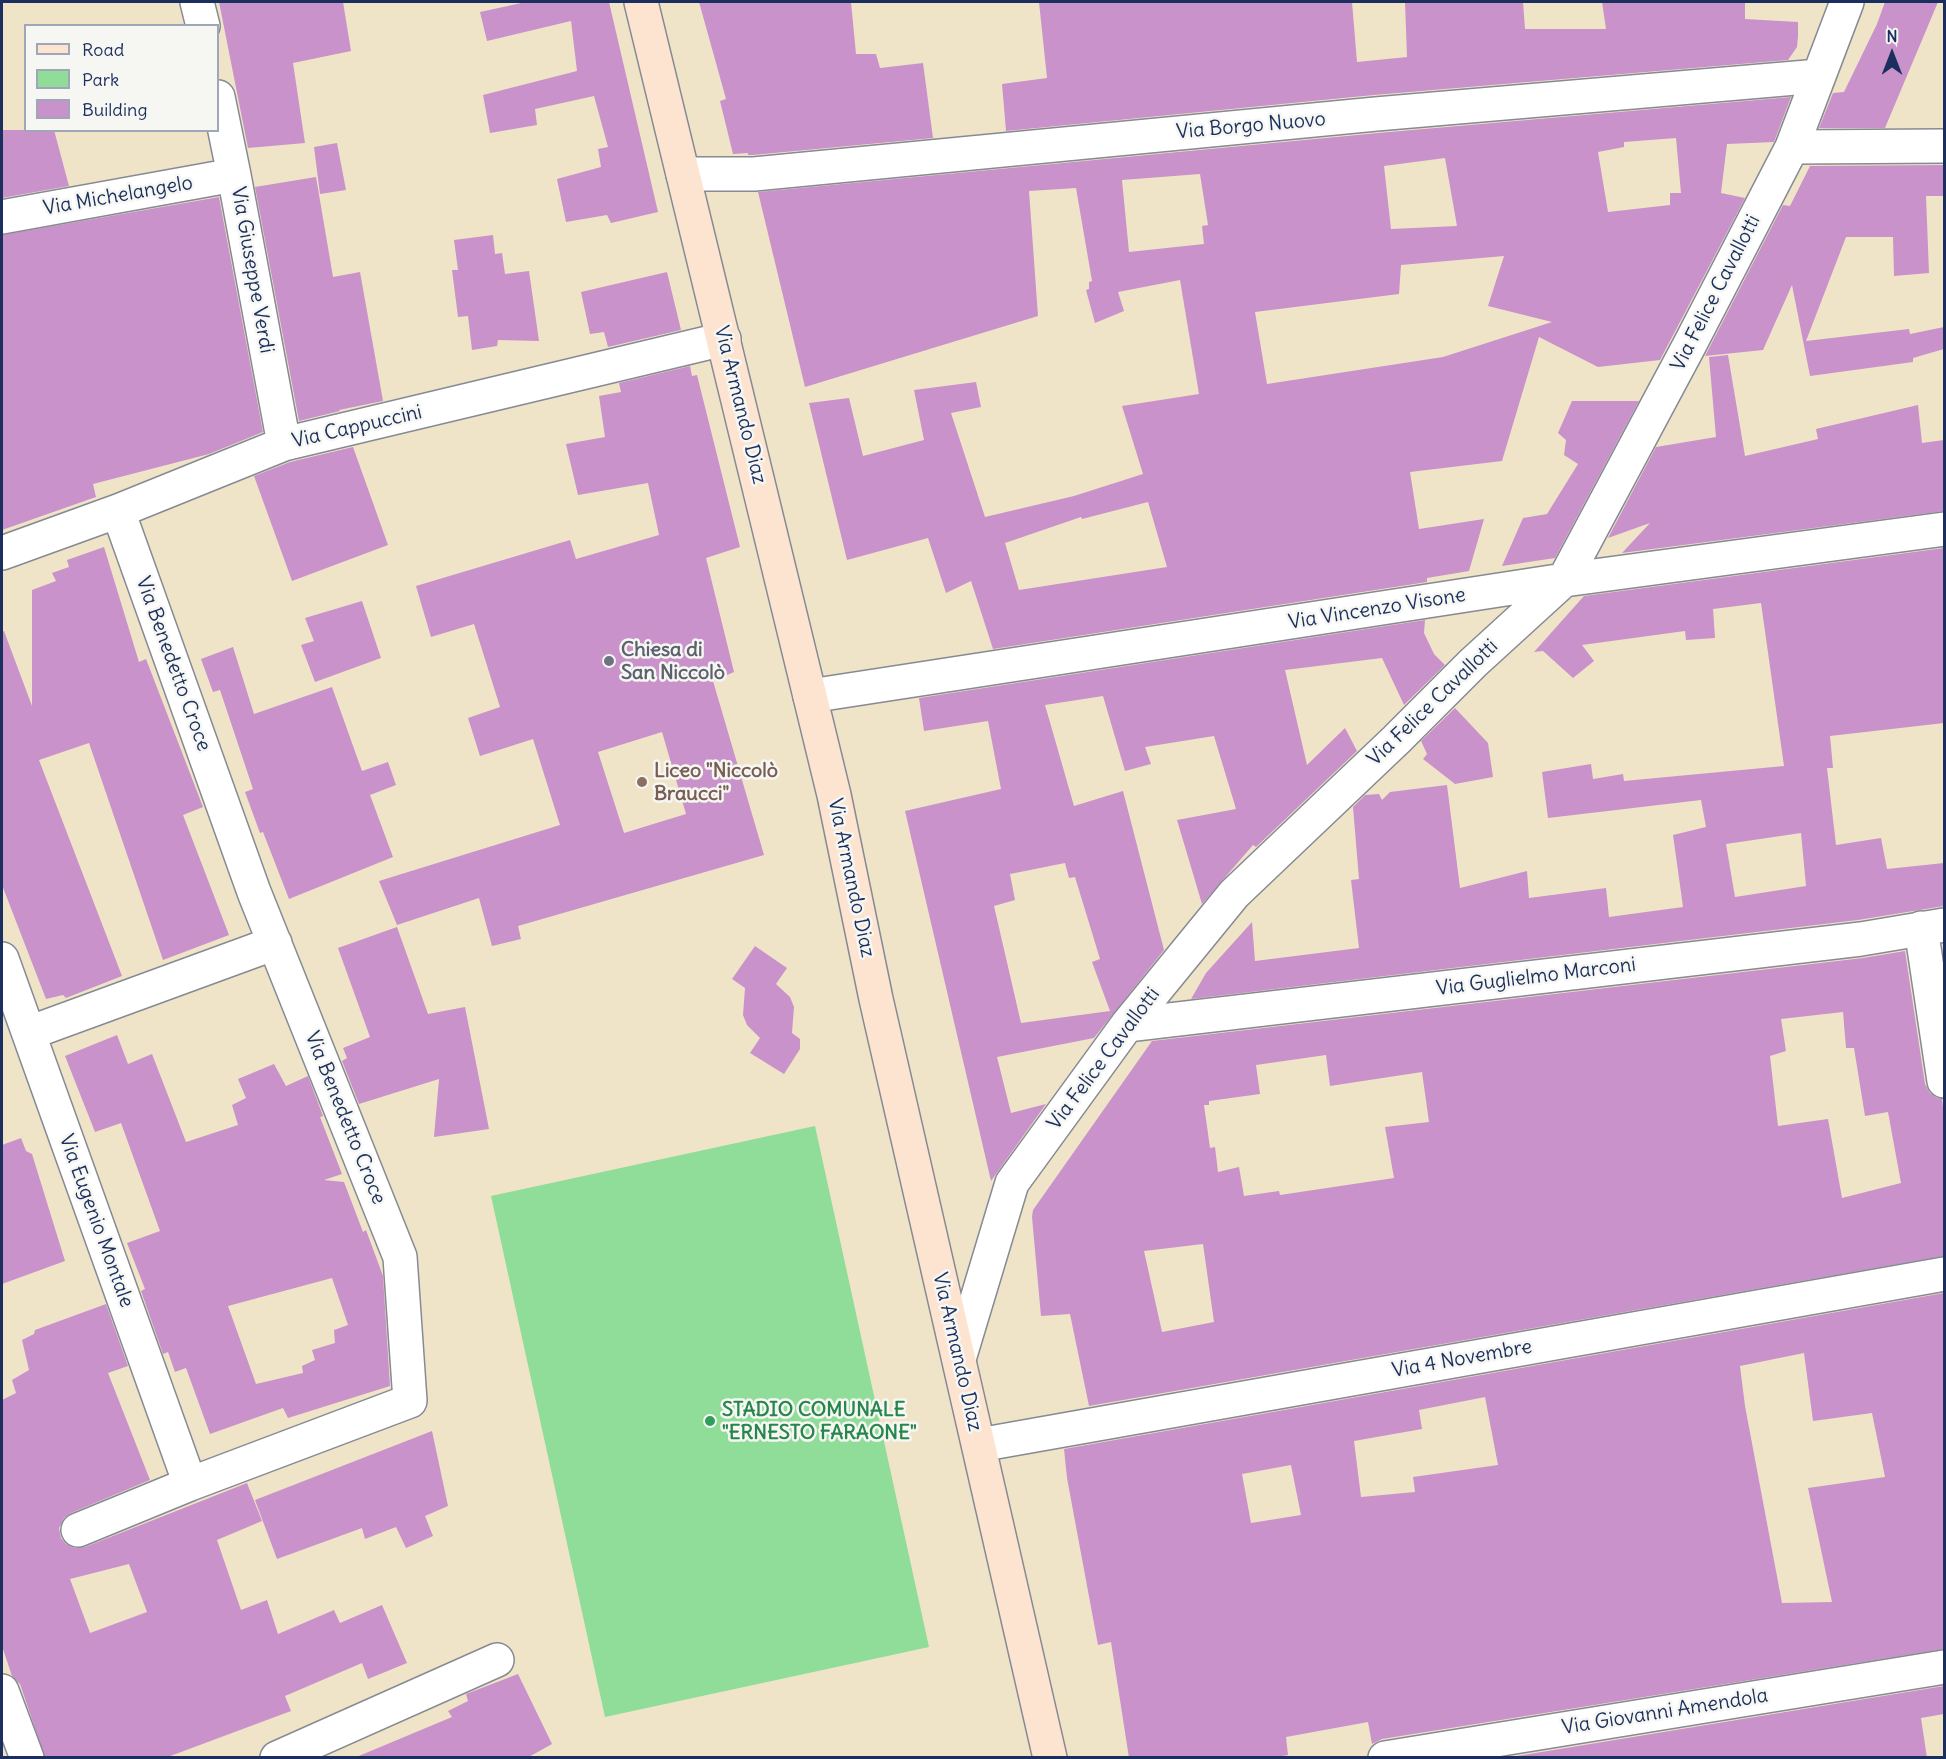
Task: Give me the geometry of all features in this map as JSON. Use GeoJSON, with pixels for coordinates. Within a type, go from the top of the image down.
{"type":"FeatureCollection","features":[{"type":"Feature","properties":{"kind":"street"},"geometry":{"type":"LineString","coordinates":[[197,2],[202,24]]}},
{"type":"Feature","properties":{"kind":"street","name":"Via Armando Diaz"},"geometry":{"type":"LineString","coordinates":[[641,2],[834,795],[879,1011],[1050,1758]]}},
{"type":"Feature","properties":{"kind":"street","name":"Via Felice Cavallotti"},"geometry":{"type":"LineString","coordinates":[[959,1359],[1012,1183],[1126,1025],[1234,894],[1396,740],[1473,663],[1564,580],[1792,147],[1847,2]]}},
{"type":"Feature","properties":{"kind":"street","name":"Via Borgo Nuovo"},"geometry":{"type":"LineString","coordinates":[[683,174],[754,174],[1364,115],[1819,76]]}},
{"type":"Feature","properties":{"kind":"street","name":"Via Giuseppe Verdi"},"geometry":{"type":"LineString","coordinates":[[219,102],[284,444]]}},
{"type":"Feature","properties":{"kind":"street"},"geometry":{"type":"LineString","coordinates":[[1792,147],[1944,146]]}},
{"type":"Feature","properties":{"kind":"street","name":"Via Michelangelo"},"geometry":{"type":"LineString","coordinates":[[2,217],[234,175]]}},
{"type":"Feature","properties":{"kind":"street","name":"Via Cappuccini"},"geometry":{"type":"LineString","coordinates":[[2,553],[118,511],[284,444],[724,339]]}},
{"type":"Feature","properties":{"kind":"street","name":"Via Benedetto Croce"},"geometry":{"type":"LineString","coordinates":[[78,1530],[190,1484],[410,1401],[400,1257],[254,892],[118,511]]}},
{"type":"Feature","properties":{"kind":"street","name":"Via Vincenzo Visone"},"geometry":{"type":"LineString","coordinates":[[810,696],[1564,580],[1944,529]]}},
{"type":"Feature","properties":{"kind":"street"},"geometry":{"type":"LineString","coordinates":[[1933,927],[1944,1081]]}},
{"type":"Feature","properties":{"kind":"street","name":"Via Guglielmo Marconi"},"geometry":{"type":"LineString","coordinates":[[1126,1025],[1861,939],[1933,927]]}},
{"type":"Feature","properties":{"kind":"street"},"geometry":{"type":"LineString","coordinates":[[30,1033],[275,943]]}},
{"type":"Feature","properties":{"kind":"street","name":"Via Eugenio Montale"},"geometry":{"type":"LineString","coordinates":[[2,959],[190,1484]]}},
{"type":"Feature","properties":{"kind":"street","name":"Via 4 Novembre"},"geometry":{"type":"LineString","coordinates":[[979,1445],[1944,1274]]}},
{"type":"Feature","properties":{"kind":"street"},"geometry":{"type":"LineString","coordinates":[[277,1758],[497,1660]]}},
{"type":"Feature","properties":{"kind":"street","name":"Via Giovanni Amendola"},"geometry":{"type":"LineString","coordinates":[[1384,1758],[1944,1667]]}},
{"type":"Feature","properties":{"kind":"street"},"geometry":{"type":"LineString","coordinates":[[2,1691],[27,1758]]}},
{"type":"Feature","properties":{"kind":"green space","name":"STADIO COMUNALE \"ERNESTO FARAONE\""},"geometry":{"type":"Polygon","coordinates":[[[815,1126],[929,1647],[605,1717],[491,1196],[815,1126]]]}},
{"type":"Feature","properties":{"kind":"building"},"geometry":{"type":"Polygon","coordinates":[[[219,2],[343,2],[351,51],[293,63],[305,143],[248,148],[219,2]]]}},
{"type":"Feature","properties":{"kind":"building"},"geometry":{"type":"Polygon","coordinates":[[[526,2],[609,2],[658,212],[611,223],[607,215],[566,222],[557,179],[601,167],[598,149],[608,147],[594,96],[535,109],[537,125],[490,133],[483,95],[577,71],[571,21],[487,41],[480,12],[526,2]]]}},
{"type":"Feature","properties":{"kind":"building"},"geometry":{"type":"Polygon","coordinates":[[[699,2],[851,2],[856,54],[876,54],[880,68],[923,63],[933,138],[753,155],[733,154],[720,101],[726,99],[699,2]]]}},
{"type":"Feature","properties":{"kind":"building"},"geometry":{"type":"Polygon","coordinates":[[[1039,2],[1352,2],[1357,62],[1407,57],[1405,2],[1523,2],[1525,29],[1606,29],[1602,2],[1745,3],[1745,19],[1798,22],[1798,36],[1797,47],[1788,60],[1374,95],[1006,131],[1002,84],[1047,78],[1039,2]]]}},
{"type":"Feature","properties":{"kind":"building"},"geometry":{"type":"Polygon","coordinates":[[[1885,2],[1938,2],[1885,128],[1819,128],[1833,93],[1844,92],[1877,24],[1885,2]]]}},
{"type":"Feature","properties":{"kind":"building"},"geometry":{"type":"Polygon","coordinates":[[[1791,97],[1774,142],[1727,144],[1721,193],[1745,198],[1660,360],[1598,367],[1539,337],[1502,461],[1410,472],[1419,529],[1484,519],[1469,571],[1427,578],[1427,582],[993,649],[971,581],[946,593],[928,538],[847,560],[809,403],[849,398],[863,456],[924,440],[914,390],[976,382],[981,407],[951,413],[985,517],[1074,496],[1143,474],[1122,406],[1199,394],[1180,280],[1118,292],[1124,311],[1095,323],[1086,290],[1089,289],[1089,282],[1092,281],[1076,188],[1029,191],[1038,316],[805,387],[758,192],[1378,133],[1791,97]],[[1676,138],[1624,142],[1624,147],[1598,152],[1608,212],[1670,205],[1670,193],[1681,193],[1676,138]],[[1445,158],[1384,166],[1391,229],[1457,226],[1445,158]],[[1200,174],[1122,180],[1129,252],[1204,244],[1202,226],[1208,225],[1200,174]],[[1504,256],[1401,265],[1399,294],[1255,312],[1267,384],[1443,357],[1552,322],[1488,306],[1504,256]],[[1148,502],[1082,519],[1081,517],[1005,543],[1019,590],[1167,567],[1148,502]]]}},
{"type":"Feature","properties":{"kind":"building"},"geometry":{"type":"Polygon","coordinates":[[[2,130],[55,132],[69,186],[2,198],[2,130]]]}},
{"type":"Feature","properties":{"kind":"building"},"geometry":{"type":"Polygon","coordinates":[[[337,143],[346,190],[320,194],[314,147],[337,143]]]}},
{"type":"Feature","properties":{"kind":"building"},"geometry":{"type":"Polygon","coordinates":[[[1944,165],[1944,196],[1926,196],[1929,273],[1894,276],[1893,237],[1846,237],[1806,341],[1909,329],[1910,334],[1944,327],[1944,349],[1913,358],[1913,362],[1810,376],[1792,285],[1763,350],[1705,356],[1783,205],[1790,206],[1810,166],[1944,165]]]}},
{"type":"Feature","properties":{"kind":"building"},"geometry":{"type":"Polygon","coordinates":[[[316,177],[333,277],[360,272],[383,401],[299,421],[255,187],[316,177]]]}},
{"type":"Feature","properties":{"kind":"building"},"geometry":{"type":"Polygon","coordinates":[[[219,197],[263,432],[209,454],[93,484],[96,497],[2,530],[2,235],[219,197]]]}},
{"type":"Feature","properties":{"kind":"building"},"geometry":{"type":"Polygon","coordinates":[[[493,235],[495,254],[502,253],[505,274],[529,271],[539,341],[498,340],[497,346],[472,350],[468,316],[458,317],[452,270],[458,270],[454,240],[493,235]]]}},
{"type":"Feature","properties":{"kind":"building"},"geometry":{"type":"Polygon","coordinates":[[[667,272],[681,330],[608,347],[604,332],[590,334],[581,292],[667,272]]]}},
{"type":"Feature","properties":{"kind":"building"},"geometry":{"type":"Polygon","coordinates":[[[1728,355],[1745,456],[1818,439],[1816,429],[1918,405],[1922,443],[1944,440],[1944,511],[1622,553],[1650,523],[1608,538],[1656,447],[1716,437],[1709,357],[1728,355]]]}},
{"type":"Feature","properties":{"kind":"building"},"geometry":{"type":"Polygon","coordinates":[[[690,366],[692,376],[697,375],[740,547],[706,558],[734,672],[713,681],[764,855],[518,926],[521,939],[492,946],[479,898],[397,925],[379,881],[560,825],[533,739],[480,756],[468,718],[500,707],[474,624],[431,637],[416,586],[570,540],[576,559],[659,535],[648,483],[578,495],[566,444],[605,437],[599,396],[621,392],[619,383],[690,366]],[[662,732],[598,752],[624,833],[686,814],[662,732]]]}},
{"type":"Feature","properties":{"kind":"building"},"geometry":{"type":"Polygon","coordinates":[[[1572,401],[1639,401],[1555,558],[1502,566],[1523,518],[1547,514],[1578,464],[1564,455],[1566,440],[1558,433],[1572,401]]]}},
{"type":"Feature","properties":{"kind":"building"},"geometry":{"type":"Polygon","coordinates":[[[353,447],[388,545],[292,581],[254,476],[290,462],[353,447]]]}},
{"type":"Feature","properties":{"kind":"building"},"geometry":{"type":"Polygon","coordinates":[[[104,547],[139,662],[146,659],[203,807],[183,815],[229,935],[163,960],[89,743],[39,760],[122,976],[66,998],[63,995],[46,999],[2,885],[2,632],[4,631],[32,706],[32,590],[56,581],[52,573],[69,567],[67,560],[104,547]]]}},
{"type":"Feature","properties":{"kind":"building"},"geometry":{"type":"Polygon","coordinates":[[[1944,548],[1944,723],[1830,736],[1833,768],[1827,768],[1836,845],[1881,838],[1887,869],[1944,863],[1944,906],[1858,920],[1191,999],[1206,973],[1252,922],[1255,961],[1359,948],[1351,880],[1359,879],[1353,807],[1365,795],[1379,794],[1382,800],[1390,792],[1447,785],[1460,888],[1527,871],[1529,898],[1606,888],[1609,917],[1683,907],[1673,835],[1706,827],[1701,800],[1548,818],[1542,772],[1591,764],[1593,779],[1623,774],[1624,781],[1784,766],[1761,603],[1713,609],[1715,638],[1686,640],[1685,631],[1582,645],[1594,661],[1573,678],[1543,651],[1534,652],[1584,596],[1944,548]],[[1801,833],[1726,844],[1735,897],[1806,886],[1801,833]]]}},
{"type":"Feature","properties":{"kind":"building"},"geometry":{"type":"Polygon","coordinates":[[[362,601],[381,658],[315,682],[301,645],[314,641],[305,618],[362,601]]]}},
{"type":"Feature","properties":{"kind":"building"},"geometry":{"type":"Polygon","coordinates":[[[1425,620],[1424,633],[1434,654],[1445,665],[1404,705],[1382,658],[1285,670],[1307,765],[1345,728],[1357,751],[1256,847],[1253,845],[1202,904],[1177,820],[1236,809],[1214,736],[1145,747],[1151,764],[1125,771],[1103,696],[1045,705],[1074,806],[1123,791],[1164,950],[1094,1038],[997,1057],[1011,1113],[1046,1104],[991,1181],[905,811],[1001,789],[988,721],[924,731],[919,698],[1425,620]],[[1065,863],[1010,874],[1015,900],[994,906],[1021,1023],[1110,1011],[1092,962],[1100,959],[1075,877],[1069,878],[1065,863]]]}},
{"type":"Feature","properties":{"kind":"building"},"geometry":{"type":"Polygon","coordinates":[[[233,647],[254,714],[332,687],[362,771],[388,762],[396,785],[370,795],[393,857],[289,899],[245,792],[253,789],[220,690],[213,692],[201,659],[233,647]]]}},
{"type":"Feature","properties":{"kind":"building"},"geometry":{"type":"Polygon","coordinates":[[[1455,708],[1488,743],[1493,777],[1455,784],[1423,759],[1427,754],[1421,741],[1455,708]]]}},
{"type":"Feature","properties":{"kind":"building"},"geometry":{"type":"Polygon","coordinates":[[[397,927],[428,1014],[465,1007],[489,1129],[434,1137],[439,1079],[359,1104],[342,1061],[347,1058],[343,1048],[370,1037],[338,948],[397,927]]]}},
{"type":"Feature","properties":{"kind":"building"},"geometry":{"type":"Polygon","coordinates":[[[755,946],[787,968],[776,984],[790,997],[794,1007],[792,1033],[800,1039],[800,1049],[784,1074],[750,1053],[760,1038],[747,1025],[743,1015],[745,988],[732,979],[755,946]]]}},
{"type":"Feature","properties":{"kind":"building"},"geometry":{"type":"Polygon","coordinates":[[[1905,951],[1925,1084],[1930,1093],[1942,1099],[1944,1256],[1089,1406],[1070,1314],[1041,1316],[1033,1210],[1152,1041],[1863,958],[1905,951]],[[1843,1012],[1781,1019],[1786,1051],[1770,1056],[1778,1126],[1828,1119],[1842,1198],[1901,1183],[1888,1112],[1865,1116],[1854,1048],[1846,1048],[1843,1012]],[[1326,1055],[1256,1065],[1260,1094],[1209,1101],[1209,1105],[1204,1105],[1210,1148],[1215,1147],[1218,1172],[1239,1167],[1244,1196],[1279,1191],[1280,1195],[1394,1178],[1385,1127],[1429,1122],[1422,1072],[1330,1086],[1326,1055]],[[1203,1244],[1144,1251],[1162,1332],[1214,1322],[1203,1244]]]}},
{"type":"Feature","properties":{"kind":"building"},"geometry":{"type":"Polygon","coordinates":[[[117,1035],[128,1064],[152,1054],[186,1142],[238,1125],[232,1105],[246,1098],[238,1079],[274,1064],[286,1086],[308,1076],[323,1116],[320,1117],[342,1174],[324,1180],[344,1182],[363,1232],[366,1230],[383,1276],[390,1386],[288,1418],[283,1408],[210,1434],[186,1368],[175,1372],[168,1352],[163,1354],[141,1291],[145,1289],[127,1243],[160,1231],[121,1123],[95,1132],[65,1056],[117,1035]],[[332,1278],[228,1306],[256,1384],[303,1373],[302,1366],[315,1360],[312,1350],[335,1343],[334,1330],[348,1325],[332,1278]]]}},
{"type":"Feature","properties":{"kind":"building"},"geometry":{"type":"Polygon","coordinates":[[[21,1138],[26,1151],[32,1154],[65,1261],[2,1284],[2,1145],[21,1138]]]}},
{"type":"Feature","properties":{"kind":"building"},"geometry":{"type":"Polygon","coordinates":[[[1944,1293],[1944,1649],[1382,1739],[1372,1744],[1368,1722],[1286,1737],[1288,1755],[1272,1758],[1129,1758],[1111,1642],[1098,1645],[1067,1478],[1064,1449],[1944,1293]],[[1804,1353],[1740,1366],[1745,1406],[1782,1603],[1832,1602],[1808,1488],[1885,1477],[1872,1413],[1813,1421],[1804,1353]],[[1485,1397],[1419,1410],[1422,1429],[1354,1441],[1361,1497],[1415,1492],[1413,1477],[1498,1465],[1485,1397]],[[1291,1465],[1242,1474],[1251,1523],[1301,1515],[1291,1465]]]}},
{"type":"Feature","properties":{"kind":"building"},"geometry":{"type":"Polygon","coordinates":[[[106,1304],[128,1366],[108,1373],[150,1480],[64,1518],[59,1528],[61,1538],[66,1544],[75,1548],[85,1547],[247,1483],[262,1521],[217,1540],[241,1610],[267,1600],[278,1634],[334,1610],[340,1623],[382,1605],[407,1663],[368,1679],[362,1663],[285,1696],[291,1711],[165,1758],[45,1758],[20,1684],[12,1676],[2,1646],[2,1400],[16,1393],[12,1380],[29,1370],[22,1340],[34,1334],[35,1330],[106,1304]],[[129,1564],[70,1579],[90,1633],[147,1612],[129,1564]]]}},
{"type":"Feature","properties":{"kind":"building"},"geometry":{"type":"Polygon","coordinates":[[[432,1431],[448,1506],[425,1516],[433,1536],[406,1548],[396,1527],[365,1539],[362,1528],[277,1559],[255,1500],[432,1431]]]}},
{"type":"Feature","properties":{"kind":"building"},"geometry":{"type":"Polygon","coordinates":[[[518,1674],[552,1744],[527,1758],[354,1758],[452,1717],[448,1711],[468,1701],[466,1694],[518,1674]]]}},
{"type":"Feature","properties":{"kind":"building"},"geometry":{"type":"Polygon","coordinates":[[[1944,1686],[1944,1714],[1921,1718],[1927,1758],[1505,1758],[1944,1686]]]}},
{"type":"Feature","properties":{"kind":"place","name":"Chiesa di San Niccolò"},"geometry":{"type":"Point","coordinates":[609,661]}},
{"type":"Feature","properties":{"kind":"place","name":"Liceo \"Niccolò Braucci\""},"geometry":{"type":"Point","coordinates":[642,782]}},
{"type":"Feature","properties":{"kind":"place","name":"STADIO COMUNALE \"ERNESTO FARAONE\""},"geometry":{"type":"Point","coordinates":[710,1421]}}]}
